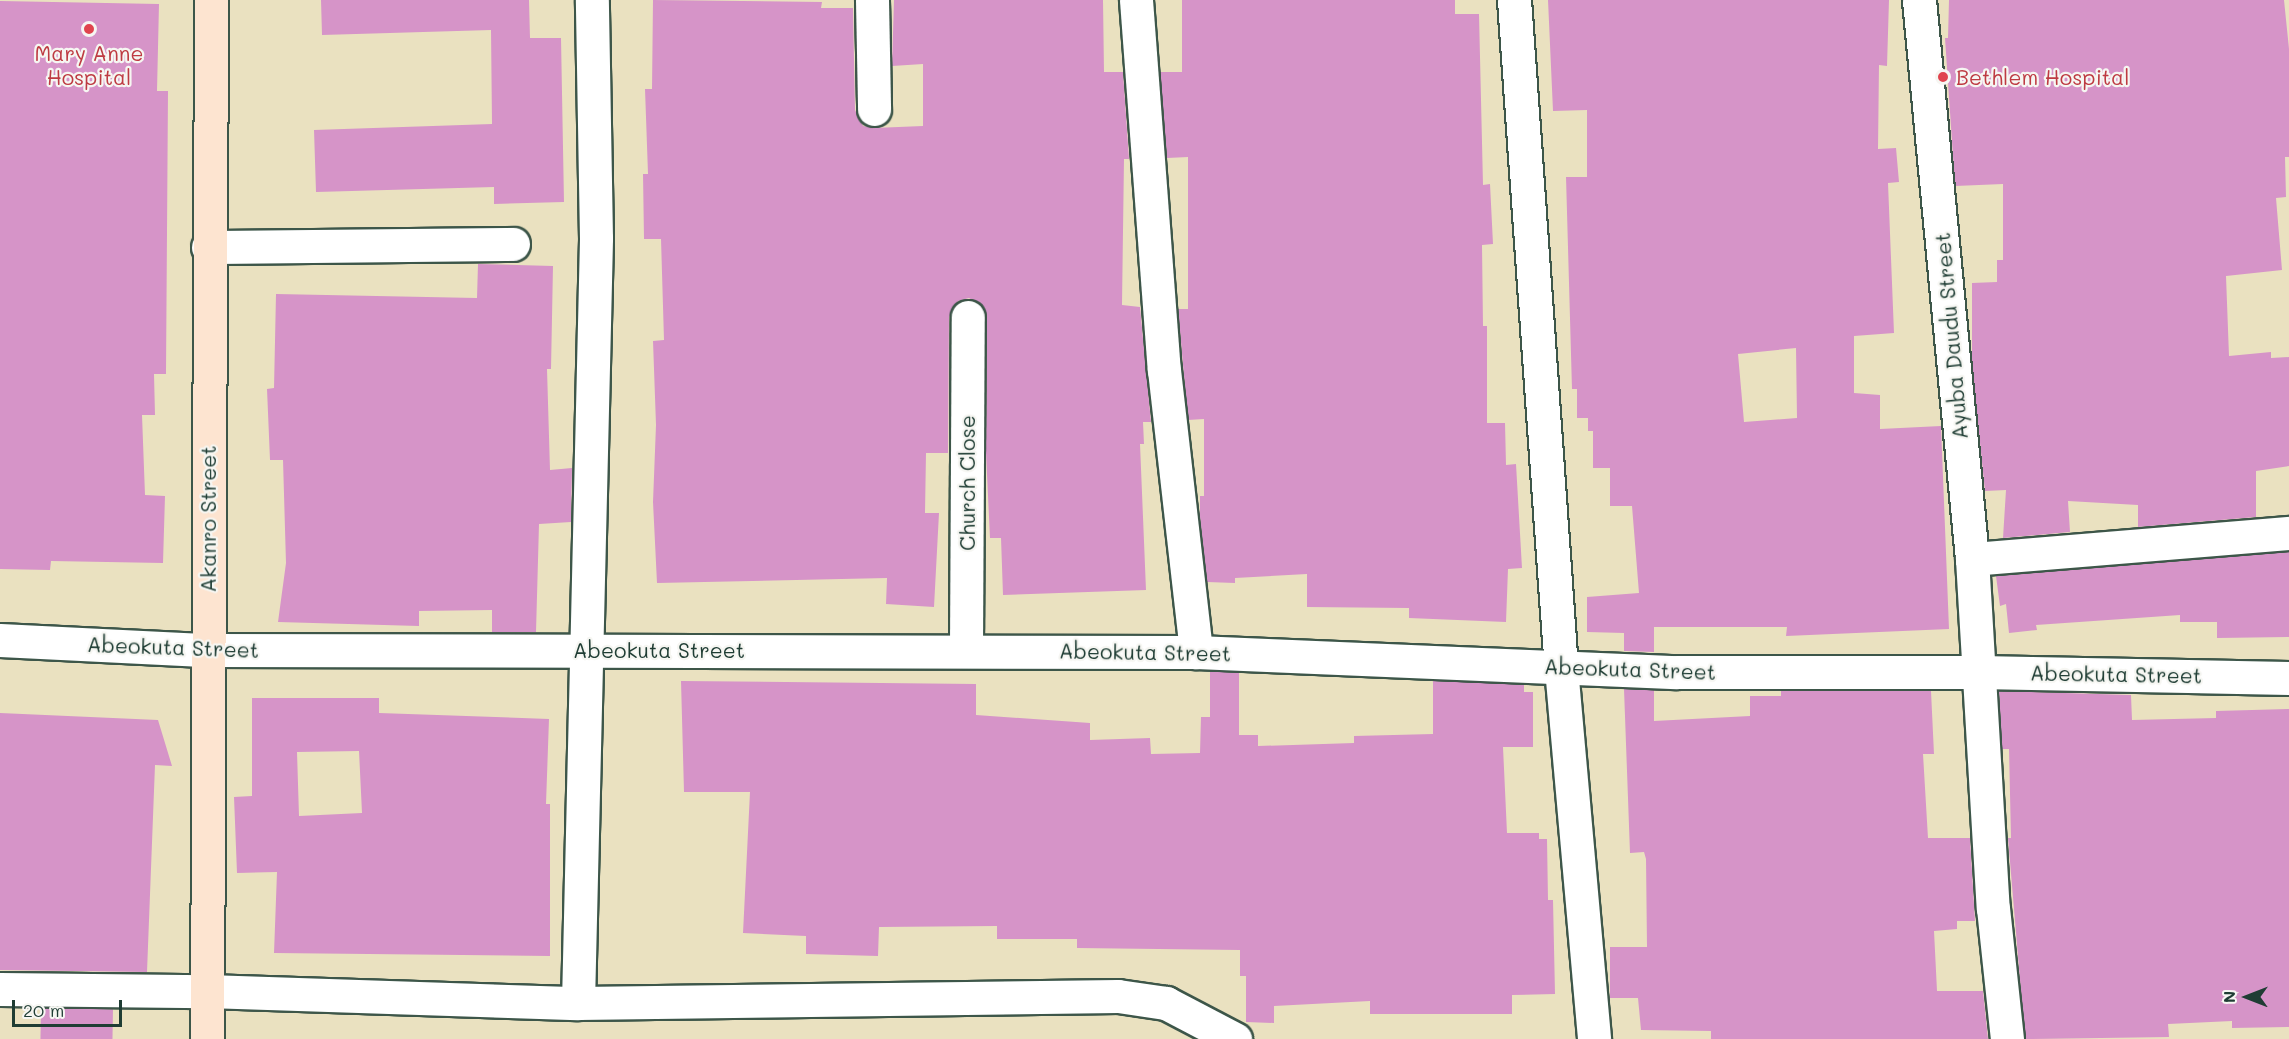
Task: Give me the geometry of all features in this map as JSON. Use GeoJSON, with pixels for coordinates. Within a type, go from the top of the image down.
{"type":"FeatureCollection","features":[{"type":"Feature","properties":{"kind":"street","name":"Akanro Street"},"geometry":{"type":"LineString","coordinates":[[207,1039],[208,247],[211,0]]}},
{"type":"Feature","properties":{"kind":"street"},"geometry":{"type":"LineString","coordinates":[[578,1003],[596,238],[592,0]]}},
{"type":"Feature","properties":{"kind":"street"},"geometry":{"type":"LineString","coordinates":[[872,0],[874,109]]}},
{"type":"Feature","properties":{"kind":"street"},"geometry":{"type":"LineString","coordinates":[[1136,0],[1164,370],[1196,652]]}},
{"type":"Feature","properties":{"kind":"street"},"geometry":{"type":"LineString","coordinates":[[1514,0],[1561,668],[1594,1039]]}},
{"type":"Feature","properties":{"kind":"street","name":"Ayuba Daudu Street"},"geometry":{"type":"LineString","coordinates":[[1919,0],[1972,560],[1993,908],[2007,1039]]}},
{"type":"Feature","properties":{"kind":"street"},"geometry":{"type":"LineString","coordinates":[[208,247],[513,244]]}},
{"type":"Feature","properties":{"kind":"street","name":"Church Close"},"geometry":{"type":"LineString","coordinates":[[966,649],[968,316]]}},
{"type":"Feature","properties":{"kind":"street"},"geometry":{"type":"LineString","coordinates":[[1972,560],[2289,533]]}},
{"type":"Feature","properties":{"kind":"street","name":"Abeokuta Street"},"geometry":{"type":"LineString","coordinates":[[0,640],[208,650],[966,649],[1196,652],[1677,672],[1978,672],[2289,678]]}},
{"type":"Feature","properties":{"kind":"street"},"geometry":{"type":"LineString","coordinates":[[0,989],[207,991],[578,1003],[1118,996],[1166,1003],[1227,1037]]}},
{"type":"Feature","properties":{"kind":"building"},"geometry":{"type":"Polygon","coordinates":[[[321,0],[529,0],[530,38],[561,38],[564,202],[494,204],[494,187],[316,192],[314,130],[492,124],[491,30],[322,35],[321,0]]]}},
{"type":"Feature","properties":{"kind":"building"},"geometry":{"type":"Polygon","coordinates":[[[653,0],[822,2],[821,8],[853,8],[855,110],[863,126],[874,128],[923,126],[923,64],[892,66],[894,0],[1103,0],[1104,72],[1123,72],[1129,159],[1124,159],[1122,305],[1140,307],[1151,422],[1143,422],[1144,444],[1140,444],[1146,590],[1003,595],[1001,538],[990,538],[986,453],[987,317],[984,307],[969,298],[958,301],[949,317],[948,453],[926,453],[925,513],[939,513],[934,607],[886,604],[887,578],[657,583],[653,502],[656,425],[653,341],[664,340],[661,239],[644,239],[643,174],[648,174],[645,89],[652,89],[653,0]]]}},
{"type":"Feature","properties":{"kind":"building"},"geometry":{"type":"Polygon","coordinates":[[[1182,0],[1455,0],[1455,14],[1479,14],[1483,185],[1490,184],[1493,244],[1482,245],[1483,326],[1487,326],[1487,423],[1505,423],[1506,465],[1516,464],[1522,568],[1508,569],[1506,622],[1409,618],[1409,608],[1307,607],[1307,574],[1235,578],[1235,583],[1207,582],[1200,517],[1200,496],[1204,496],[1204,419],[1188,420],[1178,309],[1188,309],[1188,157],[1167,158],[1160,72],[1182,72],[1182,0]]]}},
{"type":"Feature","properties":{"kind":"building"},"geometry":{"type":"Polygon","coordinates":[[[1548,0],[1889,0],[1887,66],[1879,65],[1878,149],[1896,148],[1899,182],[1888,183],[1894,333],[1854,336],[1854,393],[1880,395],[1880,429],[1941,426],[1949,629],[1786,636],[1787,627],[1654,627],[1654,652],[1624,651],[1624,633],[1587,632],[1587,597],[1639,593],[1632,506],[1610,506],[1610,468],[1593,468],[1593,431],[1588,431],[1588,418],[1577,418],[1577,389],[1572,389],[1566,177],[1587,177],[1587,110],[1553,111],[1548,0]],[[1796,348],[1738,354],[1744,422],[1797,418],[1796,348]]]}},
{"type":"Feature","properties":{"kind":"building"},"geometry":{"type":"Polygon","coordinates":[[[1949,0],[2284,0],[2289,49],[2289,157],[2285,157],[2286,197],[2276,198],[2282,270],[2226,276],[2229,356],[2271,352],[2271,358],[2289,357],[2289,466],[2256,471],[2256,517],[2138,527],[2138,505],[2068,501],[2070,532],[2003,538],[2006,490],[1985,491],[1972,365],[1972,283],[1997,282],[1997,260],[2003,260],[2003,184],[1955,186],[1945,38],[1948,38],[1949,0]]]}},
{"type":"Feature","properties":{"kind":"building"},"geometry":{"type":"Polygon","coordinates":[[[0,1],[159,4],[157,91],[168,91],[166,374],[154,374],[155,415],[142,415],[145,495],[165,496],[163,563],[51,561],[50,570],[0,569],[0,1]]]}},
{"type":"Feature","properties":{"kind":"building"},"geometry":{"type":"Polygon","coordinates":[[[478,264],[553,266],[551,369],[547,369],[550,470],[572,468],[571,522],[539,524],[536,632],[492,632],[492,610],[419,611],[419,626],[278,622],[286,563],[283,460],[270,460],[267,389],[274,388],[276,294],[477,298],[478,264]]]}},
{"type":"Feature","properties":{"kind":"building"},"geometry":{"type":"Polygon","coordinates":[[[2289,552],[2289,637],[2217,638],[2217,622],[2180,622],[2180,615],[2036,625],[2037,630],[2009,633],[2006,604],[2000,606],[1996,576],[2289,552]]]}},
{"type":"Feature","properties":{"kind":"building"},"geometry":{"type":"Polygon","coordinates":[[[1210,671],[1239,673],[1239,735],[1258,735],[1258,746],[1354,743],[1354,736],[1433,734],[1433,681],[1524,684],[1524,692],[1533,692],[1533,747],[1503,747],[1507,833],[1539,833],[1539,839],[1547,839],[1548,900],[1553,900],[1555,994],[1512,995],[1512,1014],[1370,1014],[1370,1001],[1274,1006],[1274,1023],[1246,1022],[1246,976],[1240,976],[1240,950],[1077,948],[1077,939],[997,939],[997,926],[879,927],[878,956],[806,954],[806,936],[743,933],[750,792],[684,792],[681,681],[976,684],[976,715],[1090,723],[1090,740],[1150,738],[1151,754],[1200,753],[1201,717],[1210,717],[1210,671]]]}},
{"type":"Feature","properties":{"kind":"building"},"geometry":{"type":"Polygon","coordinates":[[[1624,689],[1654,690],[1654,721],[1750,716],[1750,696],[1781,696],[1781,691],[1931,691],[1934,754],[1923,754],[1928,838],[1970,838],[1975,921],[1957,921],[1957,929],[1934,931],[1937,991],[1983,991],[1988,1039],[1711,1039],[1711,1031],[1641,1030],[1638,998],[1610,998],[1610,947],[1647,947],[1646,859],[1644,852],[1630,853],[1624,689]]]}},
{"type":"Feature","properties":{"kind":"building"},"geometry":{"type":"Polygon","coordinates":[[[1999,691],[2131,695],[2132,720],[2216,718],[2216,711],[2289,709],[2289,1027],[2232,1028],[2232,1021],[2168,1024],[2169,1037],[2025,1039],[2008,838],[2011,838],[2009,749],[2002,749],[1999,691]]]}},
{"type":"Feature","properties":{"kind":"building"},"geometry":{"type":"Polygon","coordinates":[[[252,698],[379,698],[379,713],[549,719],[546,804],[550,804],[550,956],[274,953],[277,872],[237,873],[234,797],[252,796],[252,698]],[[359,751],[297,752],[299,816],[362,813],[359,751]]]}},
{"type":"Feature","properties":{"kind":"building"},"geometry":{"type":"Polygon","coordinates":[[[0,713],[158,720],[172,766],[155,765],[147,972],[0,970],[0,713]]]}},
{"type":"Feature","properties":{"kind":"building"},"geometry":{"type":"Polygon","coordinates":[[[41,1008],[113,1009],[112,1039],[40,1039],[41,1008]]]}},
{"type":"Feature","properties":{"kind":"place","name":"Mary Anne Hospital"},"geometry":{"type":"Point","coordinates":[89,29]}},
{"type":"Feature","properties":{"kind":"place","name":"Bethlem Hospital"},"geometry":{"type":"Point","coordinates":[1943,77]}}]}
